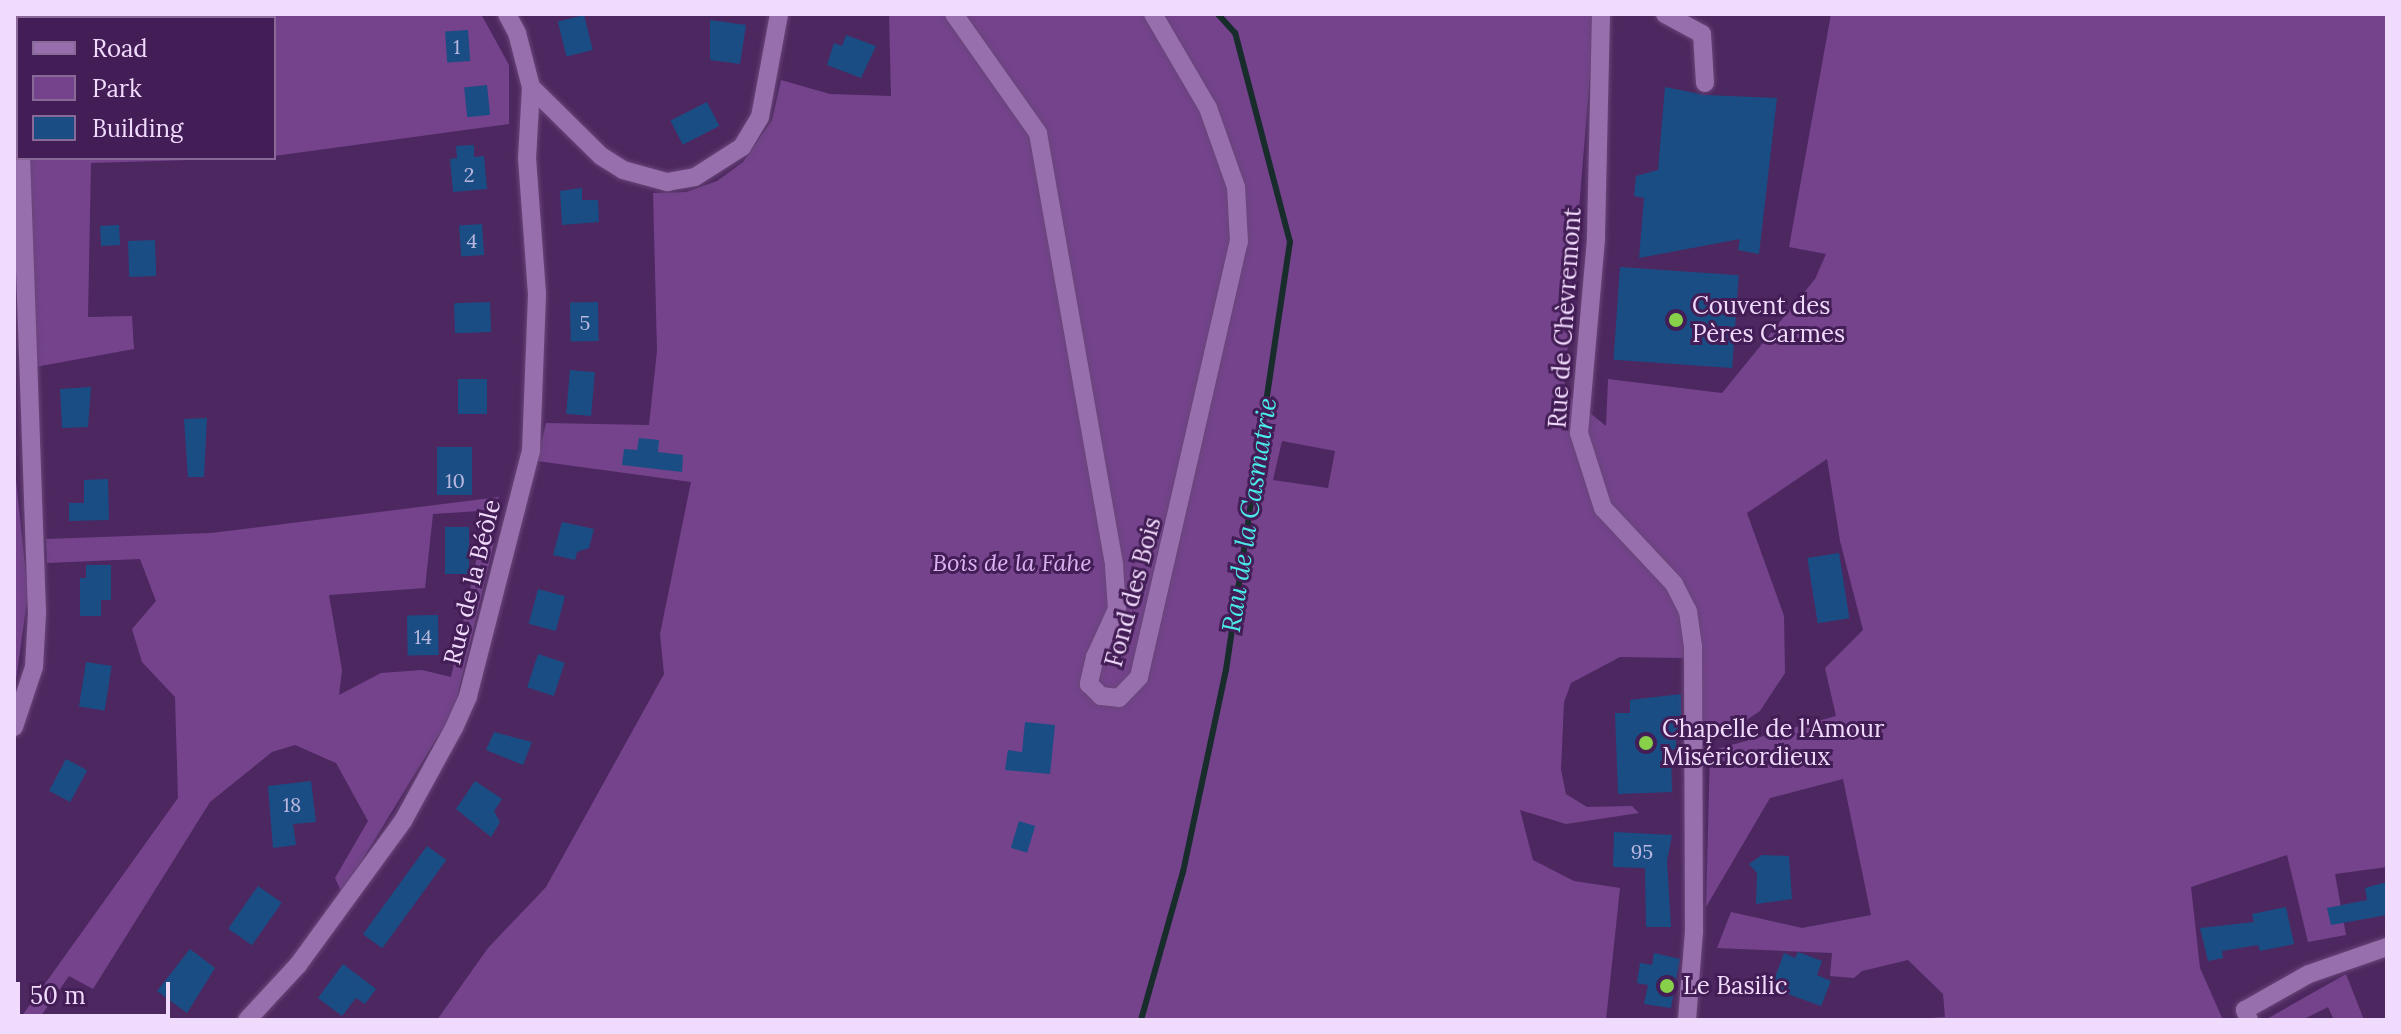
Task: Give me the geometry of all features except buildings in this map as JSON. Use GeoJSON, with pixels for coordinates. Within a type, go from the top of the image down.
{"type":"FeatureCollection","features":[{"type":"Feature","properties":{"kind":"street"},"geometry":{"type":"LineString","coordinates":[[507,14],[519,23],[531,87],[601,156],[623,170],[667,182],[695,177],[742,147],[760,117],[779,14]]}},
{"type":"Feature","properties":{"kind":"street","name":"Fond des Bois"},"geometry":{"type":"LineString","coordinates":[[954,14],[1038,133],[1114,566],[1117,609],[1095,657],[1089,684],[1101,696],[1119,698],[1139,677],[1143,664],[1239,242],[1236,187],[1208,108],[1153,14]]}},
{"type":"Feature","properties":{"kind":"street","name":"Rue de Chèvremont"},"geometry":{"type":"LineString","coordinates":[[1601,14],[1596,239],[1579,433],[1603,508],[1674,584],[1688,611],[1693,646],[1694,931],[1687,1020]]}},
{"type":"Feature","properties":{"kind":"street"},"geometry":{"type":"LineString","coordinates":[[1665,14],[1702,34],[1705,83]]}},
{"type":"Feature","properties":{"kind":"street","name":"Rue de la Béôle"},"geometry":{"type":"LineString","coordinates":[[247,1020],[298,965],[403,821],[468,696],[531,451],[537,294],[527,159],[531,87]]}},
{"type":"Feature","properties":{"kind":"street"},"geometry":{"type":"LineString","coordinates":[[14,727],[34,667],[37,613],[21,160]]}},
{"type":"Feature","properties":{"kind":"street"},"geometry":{"type":"LineString","coordinates":[[2249,1020],[2245,1010],[2309,974],[2387,947]]}},
{"type":"Feature","properties":{"kind":"green space"},"geometry":{"type":"Polygon","coordinates":[[[481,14],[509,65],[509,124],[276,156],[276,16],[28,16],[481,14]]]}},
{"type":"Feature","properties":{"kind":"green space","name":"Bois de la Fahe"},"geometry":{"type":"Polygon","coordinates":[[[889,14],[1595,14],[1564,392],[1606,426],[1608,379],[1722,393],[1815,279],[1826,254],[1789,247],[1831,14],[2387,14],[2387,867],[2335,874],[2346,935],[2308,942],[2287,855],[2191,887],[2200,968],[2223,1020],[1904,1020],[1945,1017],[1943,994],[1908,960],[1862,971],[1854,978],[1830,976],[1832,953],[1717,948],[1731,912],[1802,928],[1871,915],[1843,779],[1770,798],[1706,907],[1710,751],[1836,716],[1825,668],[1863,630],[1840,541],[1827,459],[1747,513],[1784,616],[1785,673],[1760,711],[1730,731],[1689,728],[1685,658],[1620,657],[1571,683],[1564,702],[1561,770],[1566,794],[1587,807],[1632,806],[1639,813],[1566,824],[1520,810],[1533,860],[1574,881],[1620,888],[1606,1020],[437,1020],[488,948],[546,887],[664,674],[660,634],[691,482],[537,461],[546,423],[649,425],[657,351],[653,193],[686,192],[717,181],[743,162],[772,120],[781,80],[830,94],[891,96],[889,14]],[[1282,441],[1273,480],[1328,488],[1335,451],[1282,441]]]}},
{"type":"Feature","properties":{"kind":"green space"},"geometry":{"type":"Polygon","coordinates":[[[23,160],[192,160],[91,163],[88,317],[132,316],[134,349],[35,367],[23,160]]]}},
{"type":"Feature","properties":{"kind":"green space"},"geometry":{"type":"Polygon","coordinates":[[[14,461],[28,594],[14,694],[14,461]]]}},
{"type":"Feature","properties":{"kind":"green space"},"geometry":{"type":"Polygon","coordinates":[[[499,497],[495,510],[433,514],[425,588],[329,595],[342,670],[339,695],[381,673],[422,670],[451,677],[479,548],[494,543],[454,710],[342,893],[335,878],[368,821],[336,763],[295,745],[272,752],[210,802],[93,989],[69,976],[38,1020],[19,1020],[178,798],[175,697],[142,662],[132,629],[156,601],[140,559],[47,563],[46,539],[211,533],[499,497]]]}},
{"type":"Feature","properties":{"kind":"green space"},"geometry":{"type":"Polygon","coordinates":[[[2346,974],[2364,1020],[2334,1020],[2328,1007],[2302,1020],[2265,1020],[2346,974]]]}},
{"type":"Feature","properties":{"kind":"waterway","name":"Rau de la Casmatrie"},"geometry":{"type":"LineString","coordinates":[[1141,1020],[1183,872],[1226,670],[1290,242],[1235,33],[1218,14]]}},
{"type":"Feature","properties":{"kind":"place","name":"Couvent des Pères Carmes"},"geometry":{"type":"Point","coordinates":[1676,320]}},
{"type":"Feature","properties":{"kind":"place","name":"Chapelle de l'Amour Miséricordieux"},"geometry":{"type":"Point","coordinates":[1646,743]}},
{"type":"Feature","properties":{"kind":"place","name":"Le Basilic"},"geometry":{"type":"Point","coordinates":[1667,986]}}]}
